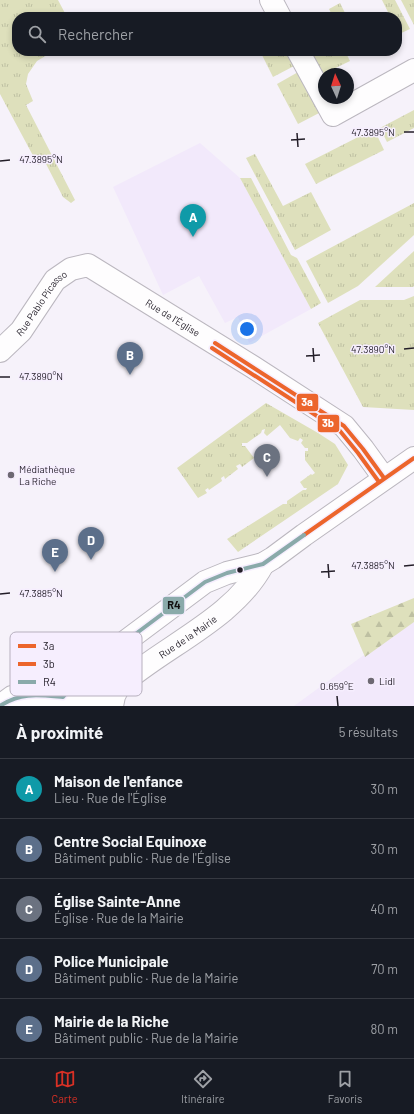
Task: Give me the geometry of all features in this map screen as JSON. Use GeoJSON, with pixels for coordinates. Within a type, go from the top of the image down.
{"type":"FeatureCollection","features":[{"type":"Feature","properties":{"kind":"street"},"geometry":{"type":"LineString","coordinates":[[271,0],[277,12]]}},
{"type":"Feature","properties":{"kind":"street"},"geometry":{"type":"LineString","coordinates":[[301,56],[333,115],[414,70]]}},
{"type":"Feature","properties":{"kind":"street","name":"Rue Pablo Picasso"},"geometry":{"type":"LineString","coordinates":[[0,351],[21,331],[55,280],[71,269],[88,265]]}},
{"type":"Feature","properties":{"kind":"street","name":"Rue de l'Église"},"geometry":{"type":"LineString","coordinates":[[88,265],[253,367],[344,426],[364,449],[384,478]]}},
{"type":"Feature","properties":{"kind":"street","name":"Rue de la Mairie"},"geometry":{"type":"LineString","coordinates":[[138,632],[205,582],[227,573],[263,564],[414,458]]}},
{"type":"Feature","properties":{"kind":"street","name":"Rue de la Mairie"},"geometry":{"type":"LineString","coordinates":[[142,670],[219,614],[255,579],[263,564]]}},
{"type":"Feature","properties":{"kind":"street"},"geometry":{"type":"LineString","coordinates":[[0,706],[12,697],[16,696]]}},
{"type":"Feature","properties":{"kind":"street"},"geometry":{"type":"LineString","coordinates":[[42,696],[93,700],[108,706]]}},
{"type":"Feature","properties":{"kind":"street","name":"Rue de la Mairie"},"geometry":{"type":"LineString","coordinates":[[112,706],[114,696]]}},
{"type":"Feature","properties":{"kind":"shaded area"},"geometry":{"type":"Polygon","coordinates":[[[200,143],[240,178],[311,309],[249,343],[238,317],[225,323],[199,276],[163,295],[113,187],[200,143]]]}},
{"type":"Feature","properties":{"kind":"shaded area","name":"Lidl"},"geometry":{"type":"Polygon","coordinates":[[[414,622],[414,706],[294,706],[364,655],[365,656],[414,622]]]}},
{"type":"Feature","properties":{"kind":"green space"},"geometry":{"type":"Polygon","coordinates":[[[0,0],[58,0],[64,12],[12,12],[12,56],[46,56],[37,61],[28,74],[26,84],[33,101],[26,105],[75,200],[71,203],[63,197],[45,162],[38,165],[0,94],[0,0]]]}},
{"type":"Feature","properties":{"kind":"green space"},"geometry":{"type":"Polygon","coordinates":[[[382,0],[395,0],[401,12],[388,12],[382,0]]]}},
{"type":"Feature","properties":{"kind":"green space"},"geometry":{"type":"Polygon","coordinates":[[[401,0],[414,0],[414,25],[401,0]]]}},
{"type":"Feature","properties":{"kind":"green space"},"geometry":{"type":"Polygon","coordinates":[[[340,3],[344,12],[330,12],[329,9],[340,3]]]}},
{"type":"Feature","properties":{"kind":"green space"},"geometry":{"type":"Polygon","coordinates":[[[402,14],[410,29],[402,33],[402,14]]]}},
{"type":"Feature","properties":{"kind":"green space"},"geometry":{"type":"Polygon","coordinates":[[[262,56],[292,56],[296,65],[273,77],[262,56]]]}},
{"type":"Feature","properties":{"kind":"green space"},"geometry":{"type":"Polygon","coordinates":[[[309,56],[348,56],[350,61],[336,68],[318,68],[318,74],[309,56]]]}},
{"type":"Feature","properties":{"kind":"green space"},"geometry":{"type":"Polygon","coordinates":[[[300,71],[321,112],[298,124],[277,84],[300,71]]]}},
{"type":"Feature","properties":{"kind":"green space"},"geometry":{"type":"Polygon","coordinates":[[[414,110],[414,128],[387,142],[380,128],[414,110]]]}},
{"type":"Feature","properties":{"kind":"green space"},"geometry":{"type":"Polygon","coordinates":[[[374,129],[384,150],[316,184],[305,164],[374,129]]]}},
{"type":"Feature","properties":{"kind":"green space"},"geometry":{"type":"Polygon","coordinates":[[[255,154],[283,206],[311,192],[331,230],[295,250],[246,158],[255,154]]]}},
{"type":"Feature","properties":{"kind":"green space"},"geometry":{"type":"Polygon","coordinates":[[[240,178],[251,178],[291,255],[297,258],[321,303],[311,309],[240,178]]]}},
{"type":"Feature","properties":{"kind":"green space"},"geometry":{"type":"Polygon","coordinates":[[[414,203],[414,235],[358,286],[328,303],[306,261],[414,203]]]}},
{"type":"Feature","properties":{"kind":"green space"},"geometry":{"type":"Polygon","coordinates":[[[414,251],[413,287],[375,287],[414,251]]]}},
{"type":"Feature","properties":{"kind":"green space"},"geometry":{"type":"Polygon","coordinates":[[[414,296],[414,410],[363,407],[318,323],[360,300],[404,300],[414,296]]]}},
{"type":"Feature","properties":{"kind":"green space"},"geometry":{"type":"Polygon","coordinates":[[[266,403],[335,444],[348,465],[338,484],[238,552],[227,539],[283,504],[287,504],[287,501],[303,490],[306,490],[307,488],[304,488],[300,482],[311,474],[312,475],[315,473],[305,460],[305,451],[308,451],[308,448],[305,448],[301,443],[303,440],[300,438],[298,441],[290,438],[280,425],[267,436],[264,433],[265,429],[262,430],[261,433],[247,443],[242,443],[242,446],[245,446],[254,458],[242,467],[240,464],[236,466],[238,469],[225,479],[224,476],[221,478],[222,481],[209,490],[208,488],[205,490],[207,493],[198,498],[177,468],[266,403]]]}},
{"type":"Feature","properties":{"kind":"green space"},"geometry":{"type":"Polygon","coordinates":[[[414,598],[414,622],[365,657],[351,624],[414,598]]]}},
{"type":"Feature","properties":{"kind":"transit line","name":"3a"},"geometry":{"type":"LineString","coordinates":[[215,343],[344,426],[384,478]]}},
{"type":"Feature","properties":{"kind":"transit line","name":"3b"},"geometry":{"type":"LineString","coordinates":[[212,348],[340,431],[379,482]]}},
{"type":"Feature","properties":{"kind":"transit line","name":"3a"},"geometry":{"type":"LineString","coordinates":[[304,535],[414,458]]}},
{"type":"Feature","properties":{"kind":"transit line","name":"R4"},"geometry":{"type":"LineString","coordinates":[[138,632],[205,582],[227,573],[263,564],[304,535]]}},
{"type":"Feature","properties":{"kind":"transit line","name":"R4"},"geometry":{"type":"LineString","coordinates":[[0,706],[15,698],[23,696]]}},
{"type":"Feature","properties":{"kind":"transit line","name":"R4"},"geometry":{"type":"LineString","coordinates":[[23,696],[30,696]]}},
{"type":"Feature","properties":{"kind":"transit line","name":"R4"},"geometry":{"type":"LineString","coordinates":[[50,696],[64,696]]}},
{"type":"Feature","properties":{"kind":"place","name":"Maison de l'enfance"},"geometry":{"type":"Point","coordinates":[193,237]}},
{"type":"Feature","properties":{"kind":"place","name":"Centre Social Equinoxe"},"geometry":{"type":"Point","coordinates":[130,375]}},
{"type":"Feature","properties":{"kind":"place","name":"Médiathèque La Riche"},"geometry":{"type":"Point","coordinates":[11,475]}},
{"type":"Feature","properties":{"kind":"place","name":"Église Sainte-Anne"},"geometry":{"type":"Point","coordinates":[267,477]}},
{"type":"Feature","properties":{"kind":"place","name":"Police Municipale"},"geometry":{"type":"Point","coordinates":[91,560]}},
{"type":"Feature","properties":{"kind":"place","name":"Mairie de la Riche"},"geometry":{"type":"Point","coordinates":[55,572]}},
{"type":"Feature","properties":{"kind":"place","name":"Lidl"},"geometry":{"type":"Point","coordinates":[371,681]}}]}
